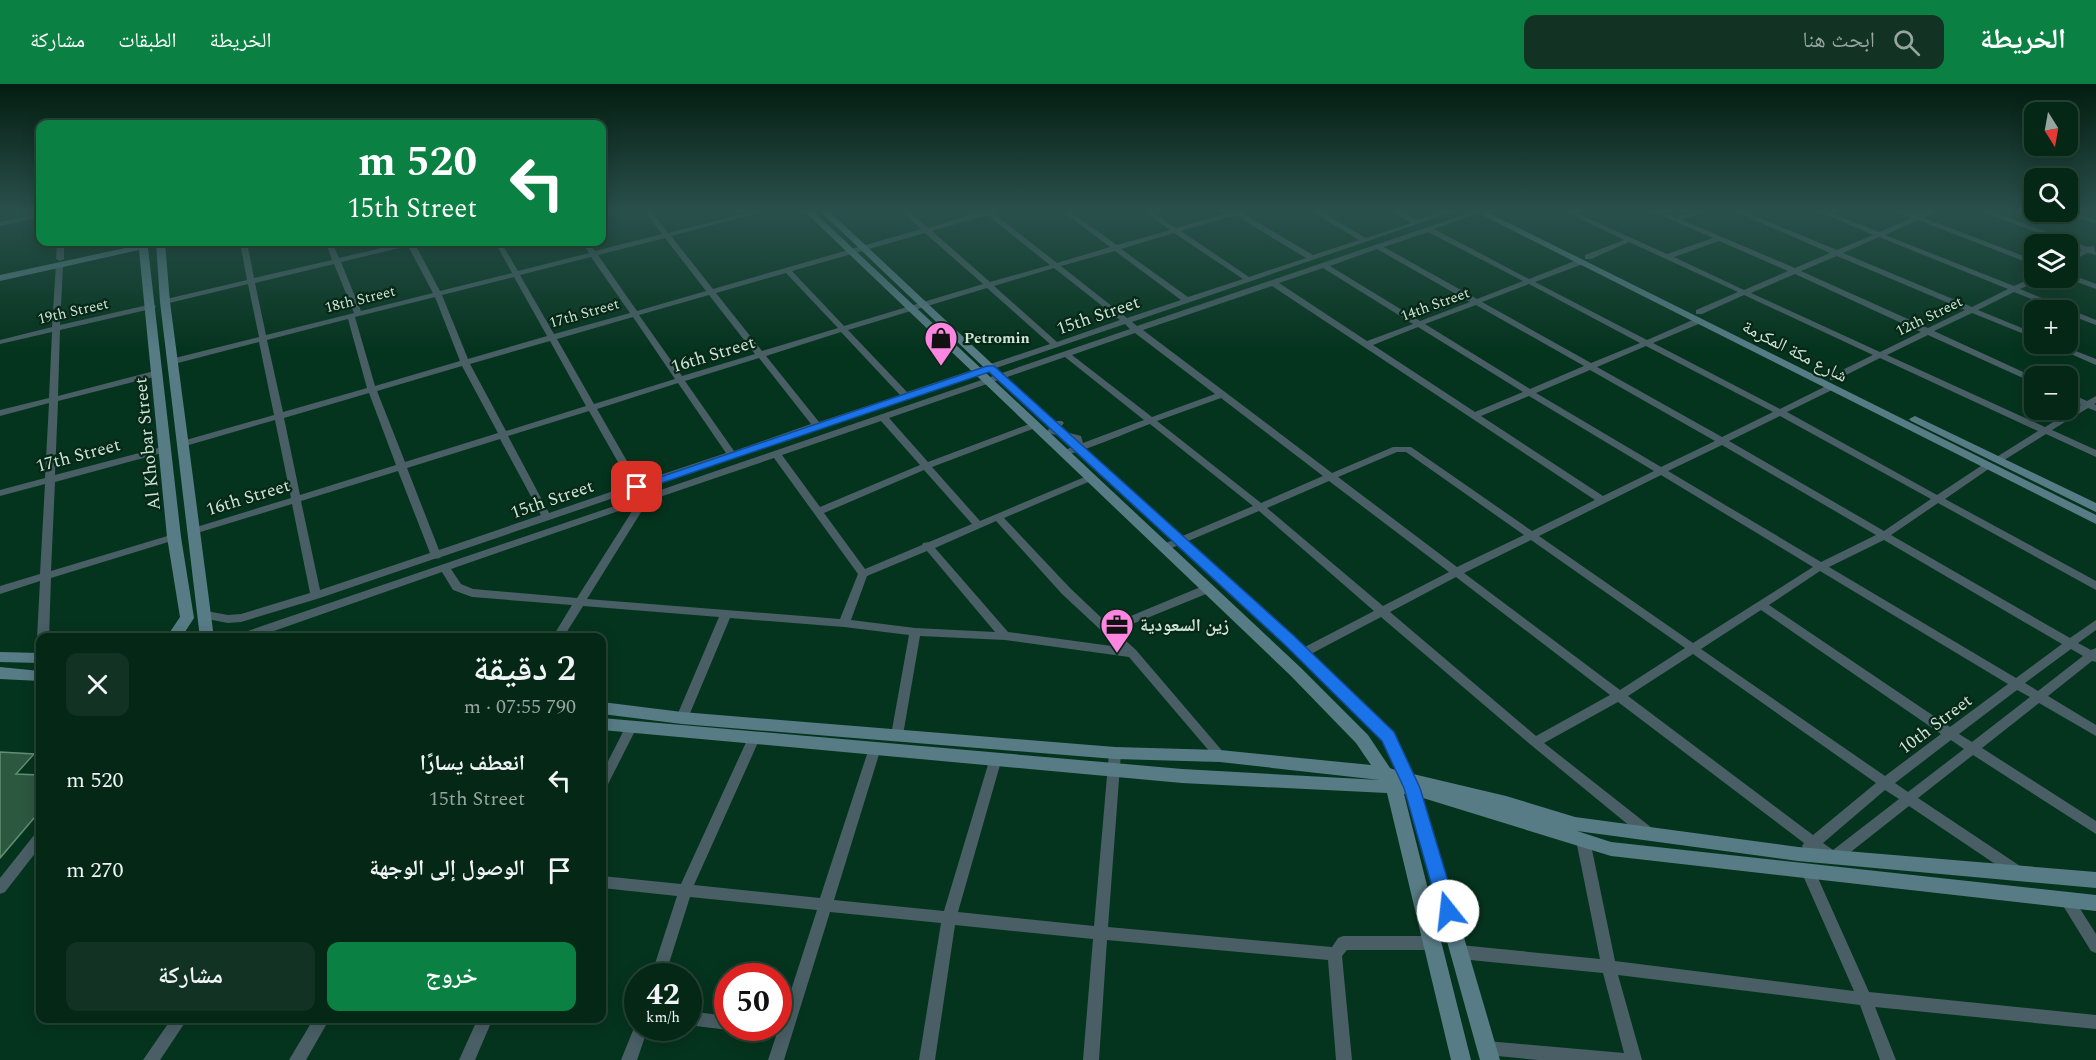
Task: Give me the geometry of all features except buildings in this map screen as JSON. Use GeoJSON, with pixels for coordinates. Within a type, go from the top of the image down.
{"type":"FeatureCollection","features":[{"type":"Feature","properties":{"kind":"street"},"geometry":{"type":"LineString","coordinates":[[43,633],[59,257]]}},
{"type":"Feature","properties":{"kind":"street"},"geometry":{"type":"LineString","coordinates":[[0,278],[83,257]]}},
{"type":"Feature","properties":{"kind":"street","name":"Al Khobar Street"},"geometry":{"type":"LineString","coordinates":[[144,257],[152,306],[174,537],[187,618],[176,633]]}},
{"type":"Feature","properties":{"kind":"street","name":"Al Khobar Street"},"geometry":{"type":"LineString","coordinates":[[163,257],[165,302],[207,633]]}},
{"type":"Feature","properties":{"kind":"street"},"geometry":{"type":"LineString","coordinates":[[246,257],[316,595]]}},
{"type":"Feature","properties":{"kind":"street"},"geometry":{"type":"LineString","coordinates":[[334,257],[354,314],[372,390],[402,467],[441,554],[461,591],[844,623],[915,632],[1005,636],[1132,653]]}},
{"type":"Feature","properties":{"kind":"street"},"geometry":{"type":"LineString","coordinates":[[165,302],[354,257]]}},
{"type":"Feature","properties":{"kind":"street"},"geometry":{"type":"LineString","coordinates":[[420,257],[438,294],[465,363],[547,518]]}},
{"type":"Feature","properties":{"kind":"street"},"geometry":{"type":"LineString","coordinates":[[507,257],[645,500],[560,633]]}},
{"type":"Feature","properties":{"kind":"street","name":"18th Street"},"geometry":{"type":"LineString","coordinates":[[174,361],[580,257]]}},
{"type":"Feature","properties":{"kind":"street"},"geometry":{"type":"LineString","coordinates":[[596,257],[732,455]]}},
{"type":"Feature","properties":{"kind":"street"},"geometry":{"type":"LineString","coordinates":[[684,257],[817,426]]}},
{"type":"Feature","properties":{"kind":"street","name":"17th Street"},"geometry":{"type":"LineString","coordinates":[[182,444],[832,257]]}},
{"type":"Feature","properties":{"kind":"street"},"geometry":{"type":"LineString","coordinates":[[856,257],[911,308],[989,375],[1080,448],[1303,653],[1388,737],[1460,952],[1489,1054],[1623,1060]]}},
{"type":"Feature","properties":{"kind":"street"},"geometry":{"type":"LineString","coordinates":[[874,257],[924,305],[1035,425],[1295,671],[1362,739],[1382,773]]}},
{"type":"Feature","properties":{"kind":"street"},"geometry":{"type":"LineString","coordinates":[[956,257],[1058,346]]}},
{"type":"Feature","properties":{"kind":"street"},"geometry":{"type":"LineString","coordinates":[[1043,257],[1833,858]]}},
{"type":"Feature","properties":{"kind":"street","name":"16th Street"},"geometry":{"type":"LineString","coordinates":[[194,531],[911,308],[1091,257]]}},
{"type":"Feature","properties":{"kind":"street"},"geometry":{"type":"LineString","coordinates":[[1126,257],[1188,301]]}},
{"type":"Feature","properties":{"kind":"street"},"geometry":{"type":"LineString","coordinates":[[1214,257],[1249,280]]}},
{"type":"Feature","properties":{"kind":"street","name":"15th Street"},"geometry":{"type":"LineString","coordinates":[[255,633],[883,417],[1058,346],[1316,257]]}},
{"type":"Feature","properties":{"kind":"street","name":"15th Street"},"geometry":{"type":"LineString","coordinates":[[206,615],[228,619],[241,618],[316,595],[907,397],[1066,354],[1348,257]]}},
{"type":"Feature","properties":{"kind":"street"},"geometry":{"type":"LineString","coordinates":[[1395,257],[1722,441],[2094,656],[1833,858]]}},
{"type":"Feature","properties":{"kind":"street"},"geometry":{"type":"LineString","coordinates":[[1480,257],[1779,412],[2096,586]]}},
{"type":"Feature","properties":{"kind":"street","name":"شارع مكة المكرمة"},"geometry":{"type":"LineString","coordinates":[[1577,257],[1992,463],[2096,520]]}},
{"type":"Feature","properties":{"kind":"street","name":"شارع مكة المكرمة"},"geometry":{"type":"LineString","coordinates":[[1578,257],[1584,260]]}},
{"type":"Feature","properties":{"kind":"street","name":"14th Street"},"geometry":{"type":"LineString","coordinates":[[1367,344],[1530,283],[1592,257]]}},
{"type":"Feature","properties":{"kind":"street"},"geometry":{"type":"LineString","coordinates":[[1667,257],[2096,454]]}},
{"type":"Feature","properties":{"kind":"street"},"geometry":{"type":"LineString","coordinates":[[1760,257],[2024,375]]}},
{"type":"Feature","properties":{"kind":"street"},"geometry":{"type":"LineString","coordinates":[[1476,415],[1647,344],[1744,291],[1827,257]]}},
{"type":"Feature","properties":{"kind":"street"},"geometry":{"type":"LineString","coordinates":[[1849,257],[2024,332]]}},
{"type":"Feature","properties":{"kind":"street"},"geometry":{"type":"LineString","coordinates":[[1932,257],[2039,300]]}},
{"type":"Feature","properties":{"kind":"street"},"geometry":{"type":"LineString","coordinates":[[0,272],[59,262]]}},
{"type":"Feature","properties":{"kind":"street"},"geometry":{"type":"LineString","coordinates":[[1324,265],[1530,393],[2096,731]]}},
{"type":"Feature","properties":{"kind":"street"},"geometry":{"type":"LineString","coordinates":[[788,270],[907,397]]}},
{"type":"Feature","properties":{"kind":"street"},"geometry":{"type":"LineString","coordinates":[[2078,280],[2096,287]]}},
{"type":"Feature","properties":{"kind":"street"},"geometry":{"type":"LineString","coordinates":[[1273,283],[1603,500]]}},
{"type":"Feature","properties":{"kind":"street","name":"12th Street"},"geometry":{"type":"LineString","coordinates":[[1303,653],[1457,572],[1779,412],[1880,355],[2024,285]]}},
{"type":"Feature","properties":{"kind":"street","name":"19th Street"},"geometry":{"type":"LineString","coordinates":[[0,342],[152,306]]}},
{"type":"Feature","properties":{"kind":"street"},"geometry":{"type":"LineString","coordinates":[[2078,316],[2096,323]]}},
{"type":"Feature","properties":{"kind":"street"},"geometry":{"type":"LineString","coordinates":[[1066,354],[1259,506],[1535,742],[1647,832]]}},
{"type":"Feature","properties":{"kind":"street"},"geometry":{"type":"LineString","coordinates":[[2076,354],[2096,362]]}},
{"type":"Feature","properties":{"kind":"street"},"geometry":{"type":"LineString","coordinates":[[0,413],[158,373]]}},
{"type":"Feature","properties":{"kind":"street"},"geometry":{"type":"LineString","coordinates":[[1064,453],[1153,422],[1223,394]]}},
{"type":"Feature","properties":{"kind":"street"},"geometry":{"type":"LineString","coordinates":[[2078,399],[2093,404]]}},
{"type":"Feature","properties":{"kind":"street"},"geometry":{"type":"LineString","coordinates":[[1535,742],[1619,696],[1821,566],[1883,536],[1940,500],[1992,463],[2093,404]]}},
{"type":"Feature","properties":{"kind":"street"},"geometry":{"type":"LineString","coordinates":[[883,417],[977,525]]}},
{"type":"Feature","properties":{"kind":"street"},"geometry":{"type":"LineString","coordinates":[[817,512],[925,466],[1035,425]]}},
{"type":"Feature","properties":{"kind":"street","name":"17th Street"},"geometry":{"type":"LineString","coordinates":[[0,493],[165,449]]}},
{"type":"Feature","properties":{"kind":"street"},"geometry":{"type":"LineString","coordinates":[[1163,548],[1396,449],[1408,449],[1908,799],[2019,872]]}},
{"type":"Feature","properties":{"kind":"street"},"geometry":{"type":"LineString","coordinates":[[776,454],[863,574]]}},
{"type":"Feature","properties":{"kind":"street","name":"شارع مكة المكرمة"},"geometry":{"type":"LineString","coordinates":[[1992,463],[2096,508]]}},
{"type":"Feature","properties":{"kind":"street"},"geometry":{"type":"LineString","coordinates":[[844,623],[863,574],[1090,478]]}},
{"type":"Feature","properties":{"kind":"street"},"geometry":{"type":"LineString","coordinates":[[997,516],[1066,591],[1132,653],[1220,756]]}},
{"type":"Feature","properties":{"kind":"street"},"geometry":{"type":"LineString","coordinates":[[0,590],[174,537]]}},
{"type":"Feature","properties":{"kind":"street"},"geometry":{"type":"LineString","coordinates":[[927,545],[1005,636]]}},
{"type":"Feature","properties":{"kind":"street"},"geometry":{"type":"LineString","coordinates":[[183,591],[201,585]]}},
{"type":"Feature","properties":{"kind":"street"},"geometry":{"type":"LineString","coordinates":[[1109,629],[1207,589]]}},
{"type":"Feature","properties":{"kind":"street"},"geometry":{"type":"LineString","coordinates":[[286,604],[290,621]]}},
{"type":"Feature","properties":{"kind":"street"},"geometry":{"type":"LineString","coordinates":[[1762,605],[1952,735],[2096,828]]}},
{"type":"Feature","properties":{"kind":"street"},"geometry":{"type":"LineString","coordinates":[[682,717],[726,613]]}},
{"type":"Feature","properties":{"kind":"street","name":"10th Street"},"geometry":{"type":"LineString","coordinates":[[1798,854],[1885,783],[1952,735],[2096,624]]}},
{"type":"Feature","properties":{"kind":"street"},"geometry":{"type":"LineString","coordinates":[[897,735],[915,632]]}},
{"type":"Feature","properties":{"kind":"street"},"geometry":{"type":"LineString","coordinates":[[0,657],[36,658]]}},
{"type":"Feature","properties":{"kind":"street"},"geometry":{"type":"LineString","coordinates":[[0,673],[36,676]]}},
{"type":"Feature","properties":{"kind":"street"},"geometry":{"type":"LineString","coordinates":[[606,708],[897,735],[1115,762],[1405,785],[1506,803],[1575,824],[1833,858],[2096,880]]}},
{"type":"Feature","properties":{"kind":"street"},"geometry":{"type":"LineString","coordinates":[[606,724],[996,758],[1115,762],[1220,756],[1382,773],[1405,785],[1611,849],[2096,903]]}},
{"type":"Feature","properties":{"kind":"street"},"geometry":{"type":"LineString","coordinates":[[606,776],[631,727]]}},
{"type":"Feature","properties":{"kind":"street"},"geometry":{"type":"LineString","coordinates":[[662,963],[685,891],[754,738]]}},
{"type":"Feature","properties":{"kind":"street"},"geometry":{"type":"LineString","coordinates":[[792,1013],[875,748]]}},
{"type":"Feature","properties":{"kind":"street"},"geometry":{"type":"LineString","coordinates":[[927,1060],[949,918],[996,758]]}},
{"type":"Feature","properties":{"kind":"street"},"geometry":{"type":"LineString","coordinates":[[1091,1060],[1099,933],[1115,762]]}},
{"type":"Feature","properties":{"kind":"street"},"geometry":{"type":"LineString","coordinates":[[1405,785],[1434,943],[1461,1060]]}},
{"type":"Feature","properties":{"kind":"street"},"geometry":{"type":"LineString","coordinates":[[1583,840],[1608,967],[1634,1060]]}},
{"type":"Feature","properties":{"kind":"street"},"geometry":{"type":"LineString","coordinates":[[1,886],[36,843]]}},
{"type":"Feature","properties":{"kind":"street"},"geometry":{"type":"LineString","coordinates":[[1808,871],[1865,999],[1888,1060]]}},
{"type":"Feature","properties":{"kind":"street"},"geometry":{"type":"LineString","coordinates":[[606,882],[1099,933],[1335,954]]}},
{"type":"Feature","properties":{"kind":"street"},"geometry":{"type":"LineString","coordinates":[[2067,900],[2096,946]]}},
{"type":"Feature","properties":{"kind":"street"},"geometry":{"type":"LineString","coordinates":[[1344,1060],[1335,954],[1343,943],[1353,941],[1434,943]]}},
{"type":"Feature","properties":{"kind":"street"},"geometry":{"type":"LineString","coordinates":[[1460,952],[1608,967],[1865,999],[2096,1022]]}},
{"type":"Feature","properties":{"kind":"street"},"geometry":{"type":"LineString","coordinates":[[151,1060],[177,1023]]}},
{"type":"Feature","properties":{"kind":"street"},"geometry":{"type":"LineString","coordinates":[[297,1060],[320,1023]]}},
{"type":"Feature","properties":{"kind":"street"},"geometry":{"type":"LineString","coordinates":[[467,1060],[484,1023]]}},
{"type":"Feature","properties":{"kind":"street"},"geometry":{"type":"LineString","coordinates":[[629,1060],[636,1041]]}},
{"type":"Feature","properties":{"kind":"street"},"geometry":{"type":"LineString","coordinates":[[776,1060],[783,1041]]}},
{"type":"Feature","properties":{"kind":"place","name":"Petromin"},"geometry":{"type":"Point","coordinates":[941,367]}},
{"type":"Feature","properties":{"kind":"place","name":"زين السعودية"},"geometry":{"type":"Point","coordinates":[1117,654]}},
{"type":"Feature","properties":{"kind":"route"},"geometry":{"type":"LineString","coordinates":[[637,487],[990,368],[1244,598],[1372,719],[1388,737],[1412,788],[1448,911]]}}]}
